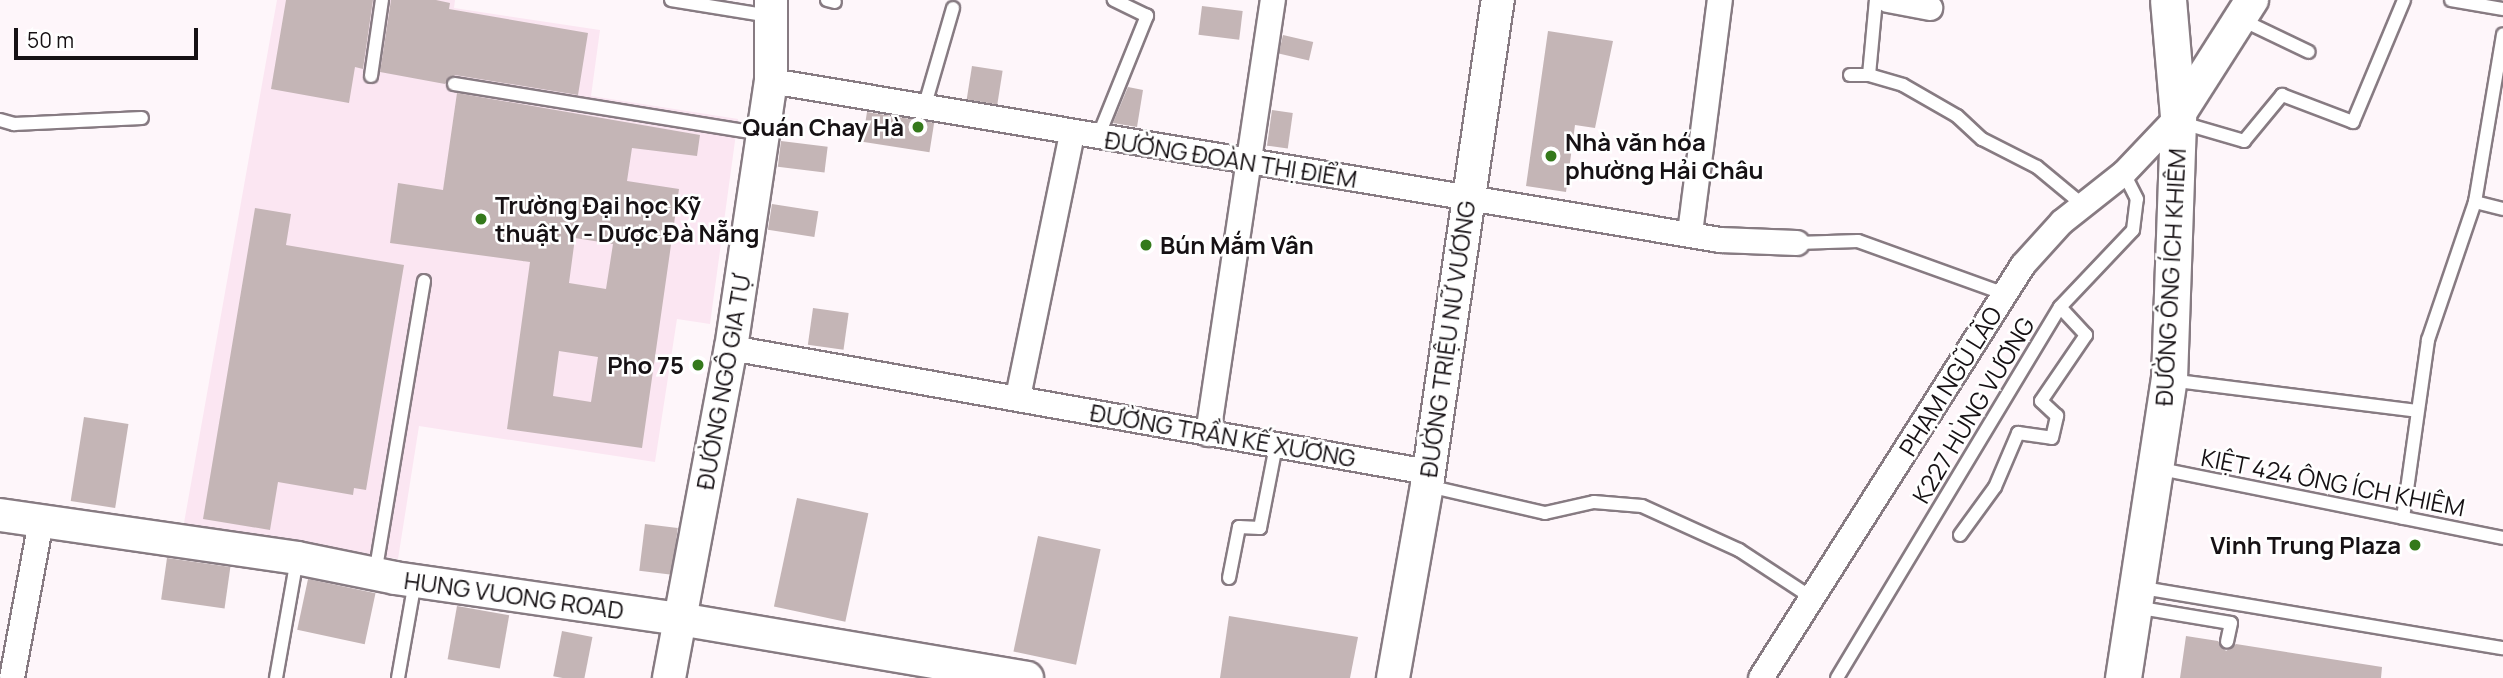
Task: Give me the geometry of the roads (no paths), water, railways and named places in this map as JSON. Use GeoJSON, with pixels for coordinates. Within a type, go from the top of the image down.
{"type":"FeatureCollection","features":[{"type":"Feature","properties":{"kind":"main road","name":"ĐƯỜNG ÔNG ÍCH KHIÊM"},"geometry":{"type":"LineString","coordinates":[[2123,678],[2169,379],[2178,119],[2168,0]]}},
{"type":"Feature","properties":{"kind":"street"},"geometry":{"type":"LineString","coordinates":[[1208,434],[1273,0]]}},
{"type":"Feature","properties":{"kind":"street","name":"ĐƯỜNG TRIỆU NỮ VƯƠNG"},"geometry":{"type":"LineString","coordinates":[[1393,678],[1428,479],[1466,197],[1498,0]]}},
{"type":"Feature","properties":{"kind":"street"},"geometry":{"type":"LineString","coordinates":[[1690,233],[1720,0]]}},
{"type":"Feature","properties":{"kind":"street"},"geometry":{"type":"LineString","coordinates":[[1888,0],[1930,8]]}},
{"type":"Feature","properties":{"kind":"street","name":"ĐƯỜNG NGÔ GIA TỰ"},"geometry":{"type":"LineString","coordinates":[[669,678],[731,348],[764,135],[771,81],[771,8]]}},
{"type":"Feature","properties":{"kind":"street"},"geometry":{"type":"LineString","coordinates":[[2178,119],[2246,9]]}},
{"type":"Feature","properties":{"kind":"street","name":"ĐƯỜNG ĐOÀN THỊ ĐIỂM"},"geometry":{"type":"LineString","coordinates":[[771,81],[1720,240],[1797,243]]}},
{"type":"Feature","properties":{"kind":"street","name":"PHẠM NGŨ LÃO"},"geometry":{"type":"LineString","coordinates":[[1761,678],[2023,265],[2083,205],[2124,173],[2178,119]]}},
{"type":"Feature","properties":{"kind":"street"},"geometry":{"type":"LineString","coordinates":[[1018,397],[1072,133]]}},
{"type":"Feature","properties":{"kind":"street","name":"ĐƯỜNG TRẦN KẾ XƯƠNG"},"geometry":{"type":"LineString","coordinates":[[731,348],[1018,397],[1276,446],[1428,479]]}},
{"type":"Feature","properties":{"kind":"street","name":"HUNG VUONG ROAD"},"geometry":{"type":"LineString","coordinates":[[0,515],[297,558],[374,574],[679,620],[1027,678]]}},
{"type":"Feature","properties":{"kind":"street"},"geometry":{"type":"LineString","coordinates":[[12,678],[41,521]]}},
{"type":"Feature","properties":{"kind":"lane"},"geometry":{"type":"LineString","coordinates":[[371,76],[382,0]]}},
{"type":"Feature","properties":{"kind":"lane"},"geometry":{"type":"LineString","coordinates":[[671,0],[771,8]]}},
{"type":"Feature","properties":{"kind":"lane"},"geometry":{"type":"LineString","coordinates":[[1098,137],[1147,16],[1114,0]]}},
{"type":"Feature","properties":{"kind":"lane"},"geometry":{"type":"LineString","coordinates":[[1869,75],[1877,0]]}},
{"type":"Feature","properties":{"kind":"lane"},"geometry":{"type":"LineString","coordinates":[[2178,119],[2244,141],[2281,95],[2353,122],[2404,0]]}},
{"type":"Feature","properties":{"kind":"lane"},"geometry":{"type":"LineString","coordinates":[[2451,0],[2503,9]]}},
{"type":"Feature","properties":{"kind":"lane"},"geometry":{"type":"LineString","coordinates":[[924,108],[953,8]]}},
{"type":"Feature","properties":{"kind":"lane"},"geometry":{"type":"LineString","coordinates":[[2246,9],[2309,52]]}},
{"type":"Feature","properties":{"kind":"lane"},"geometry":{"type":"LineString","coordinates":[[2403,518],[2428,340],[2475,202],[2503,34]]}},
{"type":"Feature","properties":{"kind":"lane"},"geometry":{"type":"LineString","coordinates":[[1850,75],[1869,75],[1903,85],[1957,116],[1982,139],[2037,167],[2083,205]]}},
{"type":"Feature","properties":{"kind":"lane"},"geometry":{"type":"LineString","coordinates":[[454,84],[764,135]]}},
{"type":"Feature","properties":{"kind":"lane"},"geometry":{"type":"LineString","coordinates":[[0,120],[14,124],[142,118]]}},
{"type":"Feature","properties":{"kind":"lane","name":"K227 HÙNG VƯƠNG"},"geometry":{"type":"LineString","coordinates":[[1837,678],[2060,307],[2133,230],[2137,199],[2124,173]]}},
{"type":"Feature","properties":{"kind":"lane"},"geometry":{"type":"LineString","coordinates":[[2475,202],[2503,209]]}},
{"type":"Feature","properties":{"kind":"lane"},"geometry":{"type":"LineString","coordinates":[[1797,243],[1858,241],[2005,294]]}},
{"type":"Feature","properties":{"kind":"lane"},"geometry":{"type":"LineString","coordinates":[[374,574],[424,281]]}},
{"type":"Feature","properties":{"kind":"lane"},"geometry":{"type":"LineString","coordinates":[[1961,535],[1995,487],[2018,433],[2052,438],[2057,416],[2041,401],[2086,335],[2060,307]]}},
{"type":"Feature","properties":{"kind":"lane"},"geometry":{"type":"LineString","coordinates":[[2169,379],[2417,411]]}},
{"type":"Feature","properties":{"kind":"lane"},"geometry":{"type":"LineString","coordinates":[[1229,578],[1239,527],[1260,528],[1276,446]]}},
{"type":"Feature","properties":{"kind":"lane","name":"KIỆT 424 ÔNG ÍCH KHIÊM"},"geometry":{"type":"LineString","coordinates":[[2155,468],[2503,538]]}},
{"type":"Feature","properties":{"kind":"lane"},"geometry":{"type":"LineString","coordinates":[[1428,479],[1545,513],[1594,502],[1642,506],[1739,550],[1812,598]]}},
{"type":"Feature","properties":{"kind":"lane"},"geometry":{"type":"LineString","coordinates":[[276,678],[297,558]]}},
{"type":"Feature","properties":{"kind":"lane"},"geometry":{"type":"LineString","coordinates":[[398,678],[416,579]]}},
{"type":"Feature","properties":{"kind":"lane"},"geometry":{"type":"LineString","coordinates":[[2136,597],[2231,623],[2227,642]]}},
{"type":"Feature","properties":{"kind":"lane"},"geometry":{"type":"LineString","coordinates":[[2136,597],[2503,648]]}},
{"type":"Feature","properties":{"kind":"place","name":"Quán Chay Hà"},"geometry":{"type":"Point","coordinates":[918,127]}},
{"type":"Feature","properties":{"kind":"place","name":"Nhà văn hóa phường Hải Châu"},"geometry":{"type":"Point","coordinates":[1551,156]}},
{"type":"Feature","properties":{"kind":"place","name":"Trường Đại học Kỹ thuật Y - Dược Đà Nẵng"},"geometry":{"type":"Point","coordinates":[481,219]}},
{"type":"Feature","properties":{"kind":"place","name":"Bún Mắm Vân"},"geometry":{"type":"Point","coordinates":[1146,245]}},
{"type":"Feature","properties":{"kind":"place","name":"Pho 75"},"geometry":{"type":"Point","coordinates":[698,365]}},
{"type":"Feature","properties":{"kind":"place","name":"Vinh Trung Plaza"},"geometry":{"type":"Point","coordinates":[2415,545]}}]}
